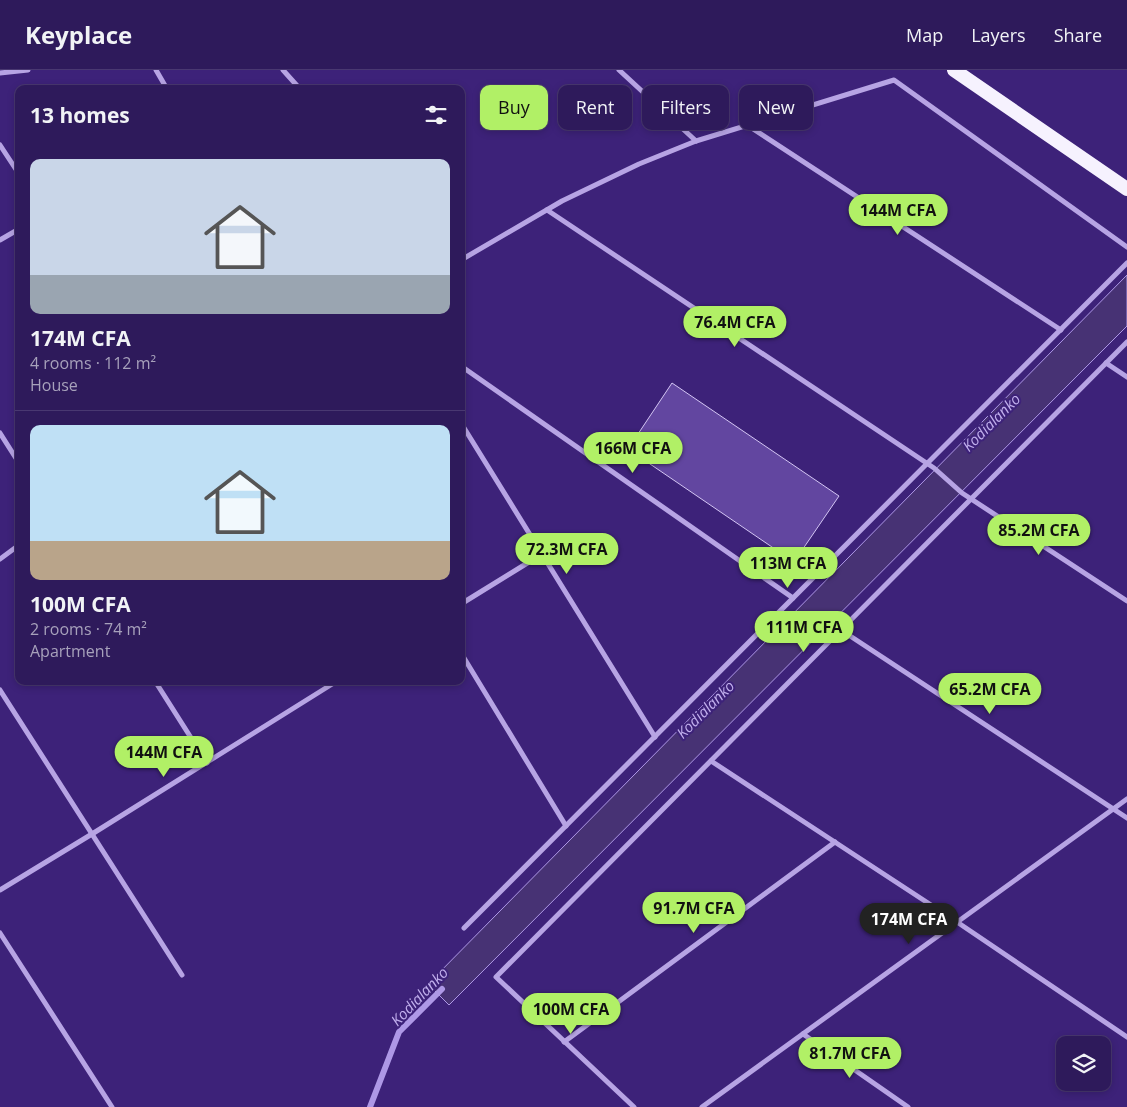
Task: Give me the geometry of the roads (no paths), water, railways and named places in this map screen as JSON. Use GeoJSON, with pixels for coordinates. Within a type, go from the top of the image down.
{"type":"FeatureCollection","features":[{"type":"Feature","properties":{"kind":"highway"},"geometry":{"type":"LineString","coordinates":[[954,70],[1127,189]]}},
{"type":"Feature","properties":{"kind":"street"},"geometry":{"type":"LineString","coordinates":[[0,73],[28,70]]}},
{"type":"Feature","properties":{"kind":"street"},"geometry":{"type":"LineString","coordinates":[[156,70],[165,85]]}},
{"type":"Feature","properties":{"kind":"street"},"geometry":{"type":"LineString","coordinates":[[283,70],[296,85]]}},
{"type":"Feature","properties":{"kind":"street"},"geometry":{"type":"LineString","coordinates":[[619,70],[696,141]]}},
{"type":"Feature","properties":{"kind":"street"},"geometry":{"type":"LineString","coordinates":[[813,105],[894,80],[1127,247]]}},
{"type":"Feature","properties":{"kind":"street"},"geometry":{"type":"LineString","coordinates":[[465,258],[562,201],[639,164],[696,141],[739,128]]}},
{"type":"Feature","properties":{"kind":"street"},"geometry":{"type":"LineString","coordinates":[[755,130],[1061,330]]}},
{"type":"Feature","properties":{"kind":"street"},"geometry":{"type":"LineString","coordinates":[[0,145],[15,168]]}},
{"type":"Feature","properties":{"kind":"street"},"geometry":{"type":"LineString","coordinates":[[547,210],[934,468],[962,493],[1127,601]]}},
{"type":"Feature","properties":{"kind":"street"},"geometry":{"type":"LineString","coordinates":[[0,240],[15,231]]}},
{"type":"Feature","properties":{"kind":"street"},"geometry":{"type":"LineString","coordinates":[[464,928],[1127,264]]}},
{"type":"Feature","properties":{"kind":"street"},"geometry":{"type":"LineString","coordinates":[[634,1107],[496,977],[1127,342]]}},
{"type":"Feature","properties":{"kind":"street"},"geometry":{"type":"LineString","coordinates":[[1106,363],[1127,377]]}},
{"type":"Feature","properties":{"kind":"street"},"geometry":{"type":"LineString","coordinates":[[465,369],[793,598]]}},
{"type":"Feature","properties":{"kind":"street"},"geometry":{"type":"LineString","coordinates":[[465,429],[655,737]]}},
{"type":"Feature","properties":{"kind":"street"},"geometry":{"type":"LineString","coordinates":[[0,432],[15,456]]}},
{"type":"Feature","properties":{"kind":"street"},"geometry":{"type":"LineString","coordinates":[[0,558],[15,548]]}},
{"type":"Feature","properties":{"kind":"street"},"geometry":{"type":"LineString","coordinates":[[465,602],[542,554]]}},
{"type":"Feature","properties":{"kind":"street"},"geometry":{"type":"LineString","coordinates":[[841,630],[1127,818]]}},
{"type":"Feature","properties":{"kind":"street"},"geometry":{"type":"LineString","coordinates":[[465,660],[566,826]]}},
{"type":"Feature","properties":{"kind":"street"},"geometry":{"type":"LineString","coordinates":[[158,685],[207,763]]}},
{"type":"Feature","properties":{"kind":"street"},"geometry":{"type":"LineString","coordinates":[[0,890],[331,685]]}},
{"type":"Feature","properties":{"kind":"street"},"geometry":{"type":"LineString","coordinates":[[0,690],[182,975]]}},
{"type":"Feature","properties":{"kind":"street"},"geometry":{"type":"LineString","coordinates":[[711,761],[957,922],[1127,1037]]}},
{"type":"Feature","properties":{"kind":"street"},"geometry":{"type":"LineString","coordinates":[[702,1107],[1127,799]]}},
{"type":"Feature","properties":{"kind":"street"},"geometry":{"type":"LineString","coordinates":[[564,1042],[835,842]]}},
{"type":"Feature","properties":{"kind":"street"},"geometry":{"type":"LineString","coordinates":[[0,933],[112,1107]]}},
{"type":"Feature","properties":{"kind":"street"},"geometry":{"type":"LineString","coordinates":[[803,1034],[908,1107]]}},
{"type":"Feature","properties":{"kind":"water"},"geometry":{"type":"Polygon","coordinates":[[[1127,275],[1127,326],[449,1005],[428,984],[1127,275]]]}},
{"type":"Feature","properties":{"kind":"waterway","name":"Kodialanko"},"geometry":{"type":"LineString","coordinates":[[370,1107],[399,1032],[442,989]]}}]}
